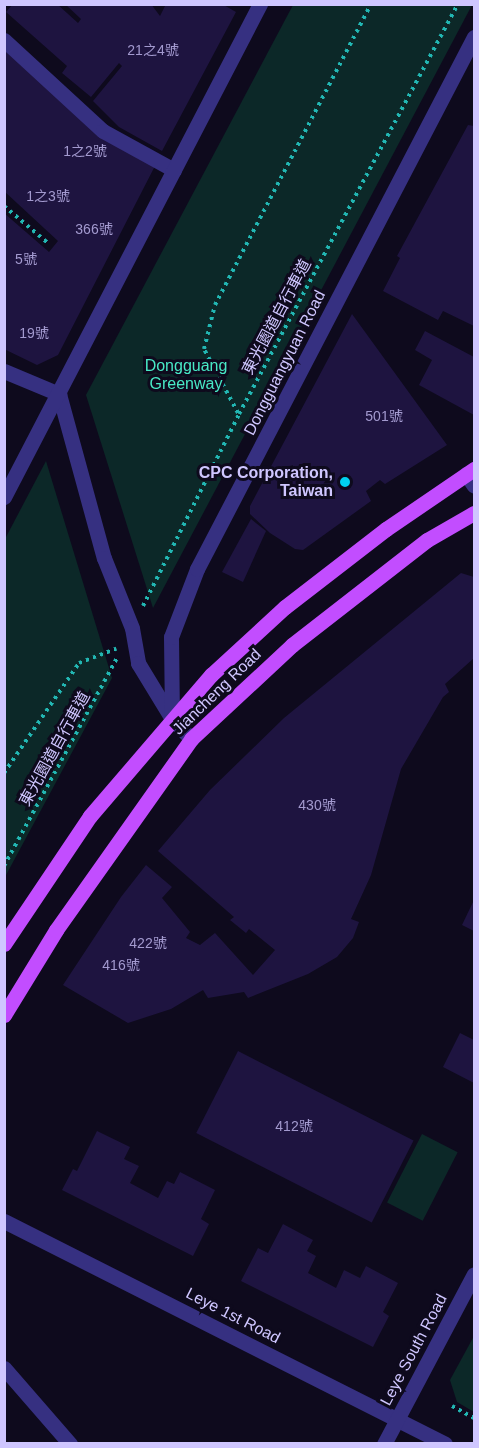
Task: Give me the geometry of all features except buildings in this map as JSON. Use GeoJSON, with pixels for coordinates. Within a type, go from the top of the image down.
{"type":"FeatureCollection","features":[{"type":"Feature","properties":{"kind":"main road","name":"Jiancheng Road"},"geometry":{"type":"LineString","coordinates":[[4,944],[90,816],[211,675],[285,608],[386,529],[472,476]]}},
{"type":"Feature","properties":{"kind":"main road","name":"Jiancheng Road"},"geometry":{"type":"LineString","coordinates":[[4,1015],[56,930],[191,740],[292,645],[427,540],[474,513]]}},
{"type":"Feature","properties":{"kind":"street"},"geometry":{"type":"LineString","coordinates":[[4,496],[260,4]]}},
{"type":"Feature","properties":{"kind":"street","name":"Dongguangyuan Road"},"geometry":{"type":"LineString","coordinates":[[172,719],[171,637],[197,568],[474,37]]}},
{"type":"Feature","properties":{"kind":"street"},"geometry":{"type":"LineString","coordinates":[[4,40],[104,131],[174,170]]}},
{"type":"Feature","properties":{"kind":"street"},"geometry":{"type":"LineString","coordinates":[[4,371],[59,394]]}},
{"type":"Feature","properties":{"kind":"street"},"geometry":{"type":"LineString","coordinates":[[59,394],[104,558],[132,628],[138,663],[172,719],[191,740]]}},
{"type":"Feature","properties":{"kind":"street","name":"Leye 1st Road"},"geometry":{"type":"LineString","coordinates":[[4,1221],[445,1443]]}},
{"type":"Feature","properties":{"kind":"street","name":"Leye South Road"},"geometry":{"type":"LineString","coordinates":[[384,1443],[474,1274]]}},
{"type":"Feature","properties":{"kind":"street"},"geometry":{"type":"LineString","coordinates":[[4,1368],[70,1443]]}},
{"type":"Feature","properties":{"kind":"path"},"geometry":{"type":"LineString","coordinates":[[239,414],[204,349],[215,305],[371,4]]}},
{"type":"Feature","properties":{"kind":"path","name":"東光園道自行車道"},"geometry":{"type":"LineString","coordinates":[[132,628],[239,414],[458,4]]}},
{"type":"Feature","properties":{"kind":"path"},"geometry":{"type":"LineString","coordinates":[[4,206],[49,244]]}},
{"type":"Feature","properties":{"kind":"path","name":"東光園道自行車道"},"geometry":{"type":"LineString","coordinates":[[4,773],[79,663],[123,647],[4,866]]}},
{"type":"Feature","properties":{"kind":"path"},"geometry":{"type":"LineString","coordinates":[[452,1406],[474,1418]]}},
{"type":"Feature","properties":{"kind":"green space","name":"Dongguang Greenway"},"geometry":{"type":"Polygon","coordinates":[[[293,5],[472,5],[153,608],[86,395],[293,5]]]}},
{"type":"Feature","properties":{"kind":"green space"},"geometry":{"type":"Polygon","coordinates":[[[46,461],[112,678],[5,877],[5,539],[46,461]]]}},
{"type":"Feature","properties":{"kind":"green space"},"geometry":{"type":"Polygon","coordinates":[[[422,1134],[458,1152],[423,1221],[387,1203],[422,1134]]]}},
{"type":"Feature","properties":{"kind":"green space"},"geometry":{"type":"Polygon","coordinates":[[[474,1336],[474,1412],[457,1402],[450,1380],[474,1336]]]}},
{"type":"Feature","properties":{"kind":"place","name":"CPC Corporation, Taiwan"},"geometry":{"type":"Point","coordinates":[345,482]}}]}
